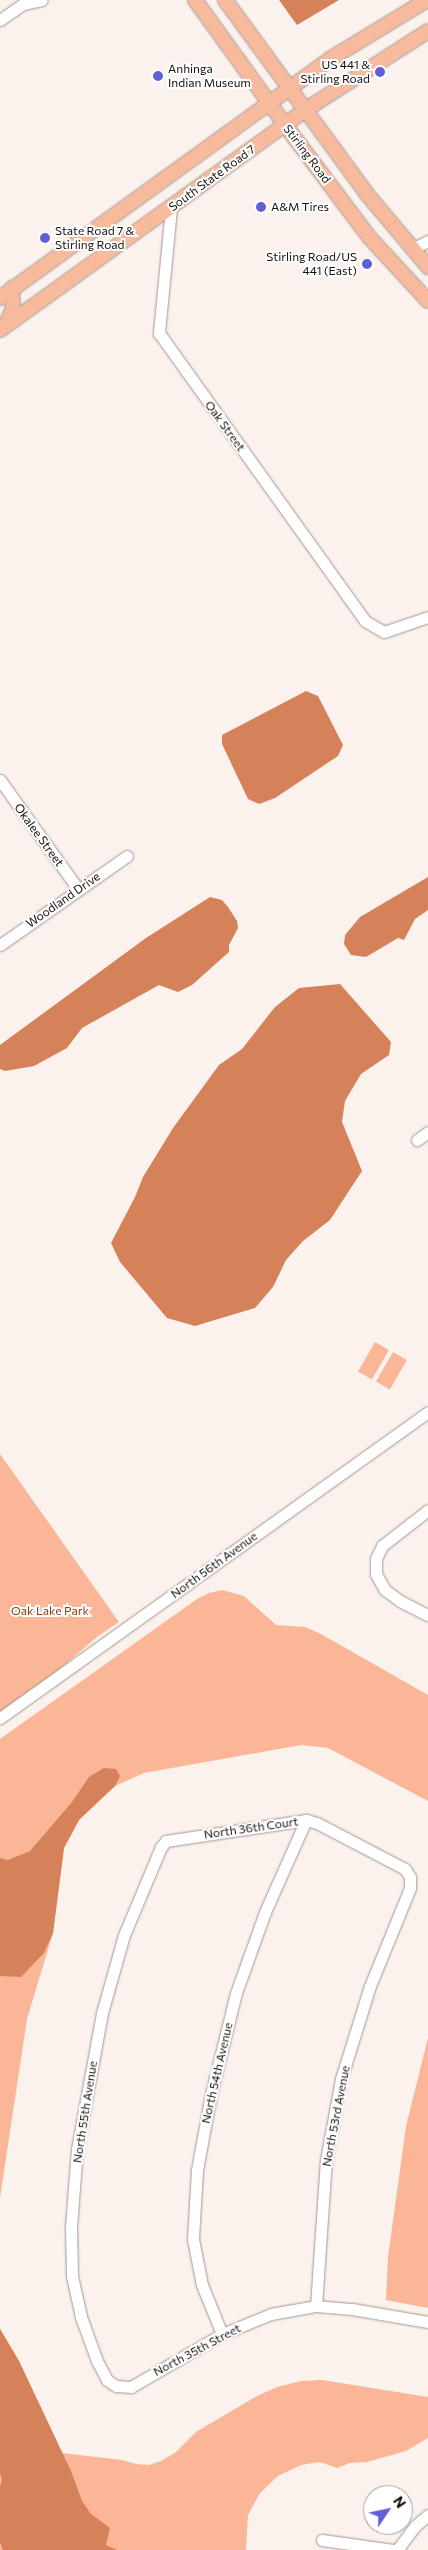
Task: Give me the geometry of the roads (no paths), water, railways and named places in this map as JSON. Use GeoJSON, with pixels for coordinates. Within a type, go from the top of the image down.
{"type":"FeatureCollection","features":[{"type":"Feature","properties":{"kind":"main road","name":"Stirling Road"},"geometry":{"type":"LineString","coordinates":[[195,0],[369,237],[428,301]]}},
{"type":"Feature","properties":{"kind":"main road","name":"Stirling Road"},"geometry":{"type":"LineString","coordinates":[[225,0],[366,193],[428,267]]}},
{"type":"Feature","properties":{"kind":"main road"},"geometry":{"type":"LineString","coordinates":[[0,298],[289,88],[348,48],[427,0]]}},
{"type":"Feature","properties":{"kind":"main road","name":"South State Road 7"},"geometry":{"type":"LineString","coordinates":[[2,328],[305,110],[428,31]]}},
{"type":"Feature","properties":{"kind":"main road"},"geometry":{"type":"LineString","coordinates":[[2,328],[13,309],[12,288]]}},
{"type":"Feature","properties":{"kind":"street"},"geometry":{"type":"LineString","coordinates":[[0,20],[23,4],[42,0]]}},
{"type":"Feature","properties":{"kind":"street","name":"Oak Street"},"geometry":{"type":"LineString","coordinates":[[171,208],[159,334],[365,621],[384,632],[428,618]]}},
{"type":"Feature","properties":{"kind":"street"},"geometry":{"type":"LineString","coordinates":[[412,249],[428,241]]}},
{"type":"Feature","properties":{"kind":"street","name":"Okalee Street"},"geometry":{"type":"LineString","coordinates":[[0,780],[78,889]]}},
{"type":"Feature","properties":{"kind":"street","name":"Woodland Drive"},"geometry":{"type":"LineString","coordinates":[[0,946],[127,856]]}},
{"type":"Feature","properties":{"kind":"street"},"geometry":{"type":"LineString","coordinates":[[417,1140],[428,1132]]}},
{"type":"Feature","properties":{"kind":"street","name":"North 56th Avenue"},"geometry":{"type":"LineString","coordinates":[[0,1718],[428,1412]]}},
{"type":"Feature","properties":{"kind":"street"},"geometry":{"type":"LineString","coordinates":[[428,1510],[382,1546],[376,1559],[376,1574],[385,1590],[400,1601],[428,1615]]}},
{"type":"Feature","properties":{"kind":"street","name":"North 36th Court"},"geometry":{"type":"LineString","coordinates":[[166,1841],[306,1820],[317,1823],[405,1869],[410,1877]]}},
{"type":"Feature","properties":{"kind":"street","name":"North 54th Avenue"},"geometry":{"type":"LineString","coordinates":[[222,2334],[202,2285],[193,2239],[197,2170],[211,2094],[236,1993],[272,1894],[306,1820]]}},
{"type":"Feature","properties":{"kind":"street","name":"North 55th Avenue"},"geometry":{"type":"LineString","coordinates":[[116,2386],[107,2380],[97,2361],[81,2317],[72,2276],[71,2227],[77,2149],[102,2013],[124,1935],[161,1847],[166,1841]]}},
{"type":"Feature","properties":{"kind":"street","name":"North 53rd Avenue"},"geometry":{"type":"LineString","coordinates":[[316,2306],[326,2160],[341,2079],[370,1986],[410,1888],[410,1877]]}},
{"type":"Feature","properties":{"kind":"street","name":"North 35th Street"},"geometry":{"type":"LineString","coordinates":[[116,2386],[130,2387],[222,2334],[271,2314],[316,2306],[352,2309],[428,2322]]}},
{"type":"Feature","properties":{"kind":"street"},"geometry":{"type":"LineString","coordinates":[[322,2540],[395,2550],[415,2526],[428,2515]]}},
{"type":"Feature","properties":{"kind":"place","name":"US 441 & Stirling Road"},"geometry":{"type":"Point","coordinates":[380,72]}},
{"type":"Feature","properties":{"kind":"place","name":"Anhinga Indian Museum"},"geometry":{"type":"Point","coordinates":[158,76]}},
{"type":"Feature","properties":{"kind":"place","name":"A&M Tires"},"geometry":{"type":"Point","coordinates":[261,207]}},
{"type":"Feature","properties":{"kind":"place","name":"State Road 7 & Stirling Road"},"geometry":{"type":"Point","coordinates":[45,238]}},
{"type":"Feature","properties":{"kind":"place","name":"Stirling Road/US 441 (East)"},"geometry":{"type":"Point","coordinates":[367,264]}},
{"type":"Feature","properties":{"kind":"park label","name":"Oak Lake Park"},"geometry":{"type":"Point","coordinates":[50,1611]}}]}
